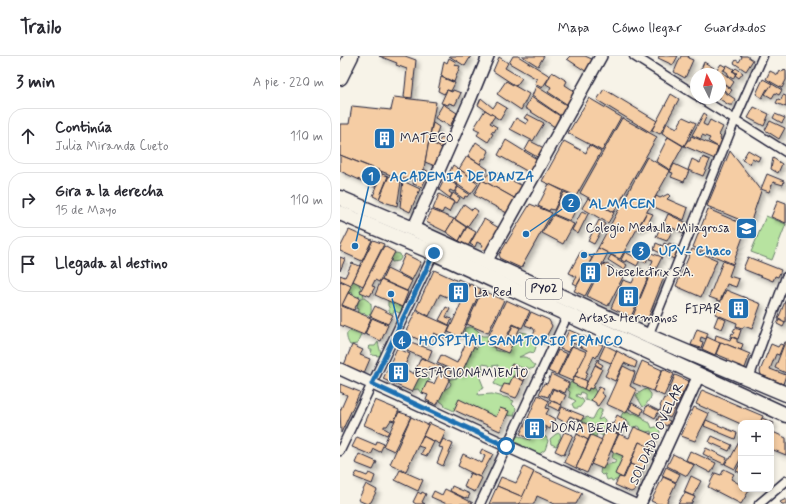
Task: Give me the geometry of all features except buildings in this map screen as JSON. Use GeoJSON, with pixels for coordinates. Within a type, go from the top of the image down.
{"type":"FeatureCollection","features":[{"type":"Feature","properties":{"kind":"highway"},"geometry":{"type":"LineString","coordinates":[[340,78],[351,56]]}},
{"type":"Feature","properties":{"kind":"highway","name":"PY02"},"geometry":{"type":"LineString","coordinates":[[340,198],[486,262],[648,336],[786,394]]}},
{"type":"Feature","properties":{"kind":"highway","name":"PY02"},"geometry":{"type":"LineString","coordinates":[[340,213],[434,253],[786,414]]}},
{"type":"Feature","properties":{"kind":"highway"},"geometry":{"type":"LineString","coordinates":[[721,384],[727,368]]}},
{"type":"Feature","properties":{"kind":"street"},"geometry":{"type":"LineString","coordinates":[[413,230],[488,56]]}},
{"type":"Feature","properties":{"kind":"street"},"geometry":{"type":"LineString","coordinates":[[486,262],[601,56]]}},
{"type":"Feature","properties":{"kind":"street"},"geometry":{"type":"LineString","coordinates":[[634,56],[690,91]]}},
{"type":"Feature","properties":{"kind":"street"},"geometry":{"type":"LineString","coordinates":[[648,336],[735,120],[764,56]]}},
{"type":"Feature","properties":{"kind":"street"},"geometry":{"type":"LineString","coordinates":[[710,104],[786,152]]}},
{"type":"Feature","properties":{"kind":"street"},"geometry":{"type":"LineString","coordinates":[[340,451],[434,253]]}},
{"type":"Feature","properties":{"kind":"street"},"geometry":{"type":"LineString","coordinates":[[749,378],[786,277]]}},
{"type":"Feature","properties":{"kind":"street"},"geometry":{"type":"LineString","coordinates":[[480,504],[568,314]]}},
{"type":"Feature","properties":{"kind":"street"},"geometry":{"type":"LineString","coordinates":[[340,369],[633,504]]}},
{"type":"Feature","properties":{"kind":"street","name":"SOLDADO OVELAR"},"geometry":{"type":"LineString","coordinates":[[640,504],[699,375]]}},
{"type":"Feature","properties":{"kind":"street"},"geometry":{"type":"LineString","coordinates":[[760,504],[786,481]]}},
{"type":"Feature","properties":{"kind":"green space"},"geometry":{"type":"Polygon","coordinates":[[[766,216],[786,224],[772,260],[751,252],[766,216]]]}},
{"type":"Feature","properties":{"kind":"green space"},"geometry":{"type":"Polygon","coordinates":[[[396,253],[400,254],[401,258],[399,261],[392,262],[392,255],[396,253]]]}},
{"type":"Feature","properties":{"kind":"green space"},"geometry":{"type":"Polygon","coordinates":[[[355,280],[360,283],[360,291],[363,292],[364,298],[371,304],[371,314],[367,315],[364,313],[360,315],[357,313],[359,300],[363,298],[359,296],[357,298],[352,297],[353,293],[347,292],[350,283],[355,280]]]}},
{"type":"Feature","properties":{"kind":"green space"},"geometry":{"type":"Polygon","coordinates":[[[388,301],[402,302],[406,307],[399,313],[394,310],[394,313],[391,313],[388,306],[388,301]]]}},
{"type":"Feature","properties":{"kind":"green space"},"geometry":{"type":"Polygon","coordinates":[[[469,327],[480,332],[482,336],[488,336],[495,350],[503,352],[507,350],[510,341],[514,340],[520,332],[527,333],[531,336],[531,340],[536,347],[534,353],[530,352],[519,357],[527,358],[535,366],[531,369],[525,367],[525,369],[515,376],[509,385],[501,387],[494,384],[497,377],[496,372],[498,365],[492,366],[491,368],[489,365],[482,364],[483,370],[487,371],[484,375],[481,375],[480,378],[484,388],[479,390],[478,395],[492,394],[514,401],[512,404],[516,408],[514,416],[505,415],[497,419],[457,410],[454,411],[445,407],[438,398],[441,388],[446,389],[450,386],[450,379],[460,377],[460,371],[471,346],[475,347],[476,349],[478,347],[473,339],[463,337],[465,328],[469,327]]]}},
{"type":"Feature","properties":{"kind":"green space"},"geometry":{"type":"Polygon","coordinates":[[[350,331],[361,335],[357,344],[349,344],[347,333],[350,331]]]}},
{"type":"Feature","properties":{"kind":"green space"},"geometry":{"type":"Polygon","coordinates":[[[378,342],[381,354],[379,356],[372,355],[372,350],[369,350],[368,348],[370,346],[375,346],[378,342]]]}},
{"type":"Feature","properties":{"kind":"green space"},"geometry":{"type":"Polygon","coordinates":[[[427,374],[427,378],[431,380],[428,381],[423,392],[421,393],[418,389],[412,390],[414,376],[427,374]]]}},
{"type":"Feature","properties":{"kind":"green space"},"geometry":{"type":"Polygon","coordinates":[[[571,382],[587,389],[593,387],[597,394],[594,400],[585,400],[585,394],[581,392],[580,395],[577,394],[576,396],[584,402],[579,408],[574,408],[572,404],[576,401],[569,397],[570,392],[568,390],[571,382]]]}},
{"type":"Feature","properties":{"kind":"green space"},"geometry":{"type":"Polygon","coordinates":[[[647,389],[651,394],[651,398],[643,407],[636,395],[647,389]]]}},
{"type":"Feature","properties":{"kind":"green space"},"geometry":{"type":"Polygon","coordinates":[[[599,409],[602,409],[602,411],[598,420],[603,418],[605,420],[605,426],[610,424],[612,430],[603,436],[597,433],[596,437],[592,438],[591,434],[598,428],[597,425],[593,428],[580,420],[588,417],[593,419],[599,409]]]}},
{"type":"Feature","properties":{"kind":"green space"},"geometry":{"type":"Polygon","coordinates":[[[626,410],[632,414],[634,413],[643,417],[644,420],[650,423],[652,428],[659,426],[660,433],[658,435],[651,433],[651,431],[643,433],[638,426],[629,426],[629,422],[623,421],[621,416],[626,410]]]}},
{"type":"Feature","properties":{"kind":"green space"},"geometry":{"type":"Polygon","coordinates":[[[536,432],[546,437],[548,441],[545,450],[538,455],[515,442],[515,437],[519,436],[530,440],[536,432]]]}},
{"type":"Feature","properties":{"kind":"green space"},"geometry":{"type":"Polygon","coordinates":[[[560,433],[561,438],[556,446],[551,444],[550,439],[556,434],[560,433]]]}},
{"type":"Feature","properties":{"kind":"green space"},"geometry":{"type":"Polygon","coordinates":[[[616,449],[625,451],[623,473],[620,479],[612,481],[611,479],[607,480],[605,474],[602,475],[600,473],[601,467],[615,463],[616,460],[612,458],[616,449]]]}},
{"type":"Feature","properties":{"kind":"place","name":"MATECO"},"geometry":{"type":"Point","coordinates":[385,138]}},
{"type":"Feature","properties":{"kind":"place","name":"Colegio Medalla Milagrosa"},"geometry":{"type":"Point","coordinates":[746,228]}},
{"type":"Feature","properties":{"kind":"place","name":"ALMACEN"},"geometry":{"type":"Point","coordinates":[526,234]}},
{"type":"Feature","properties":{"kind":"place","name":"ACADEMIA DE DANZA"},"geometry":{"type":"Point","coordinates":[355,246]}},
{"type":"Feature","properties":{"kind":"place","name":"UPV- Chaco"},"geometry":{"type":"Point","coordinates":[584,255]}},
{"type":"Feature","properties":{"kind":"place","name":"Dieselectrix S.A."},"geometry":{"type":"Point","coordinates":[591,272]}},
{"type":"Feature","properties":{"kind":"place","name":"La Red"},"geometry":{"type":"Point","coordinates":[459,292]}},
{"type":"Feature","properties":{"kind":"place","name":"HOSPITAL SANATORIO FRANCO"},"geometry":{"type":"Point","coordinates":[391,294]}},
{"type":"Feature","properties":{"kind":"place","name":"Artasa Hermanos"},"geometry":{"type":"Point","coordinates":[628,296]}},
{"type":"Feature","properties":{"kind":"place","name":"FIPAR"},"geometry":{"type":"Point","coordinates":[738,309]}},
{"type":"Feature","properties":{"kind":"place","name":"ESTACIONAMIENTO"},"geometry":{"type":"Point","coordinates":[399,373]}},
{"type":"Feature","properties":{"kind":"place","name":"DOÑA BERNA"},"geometry":{"type":"Point","coordinates":[534,428]}},
{"type":"Feature","properties":{"kind":"route"},"geometry":{"type":"LineString","coordinates":[[434,253],[372,384],[506,446]]}}]}
